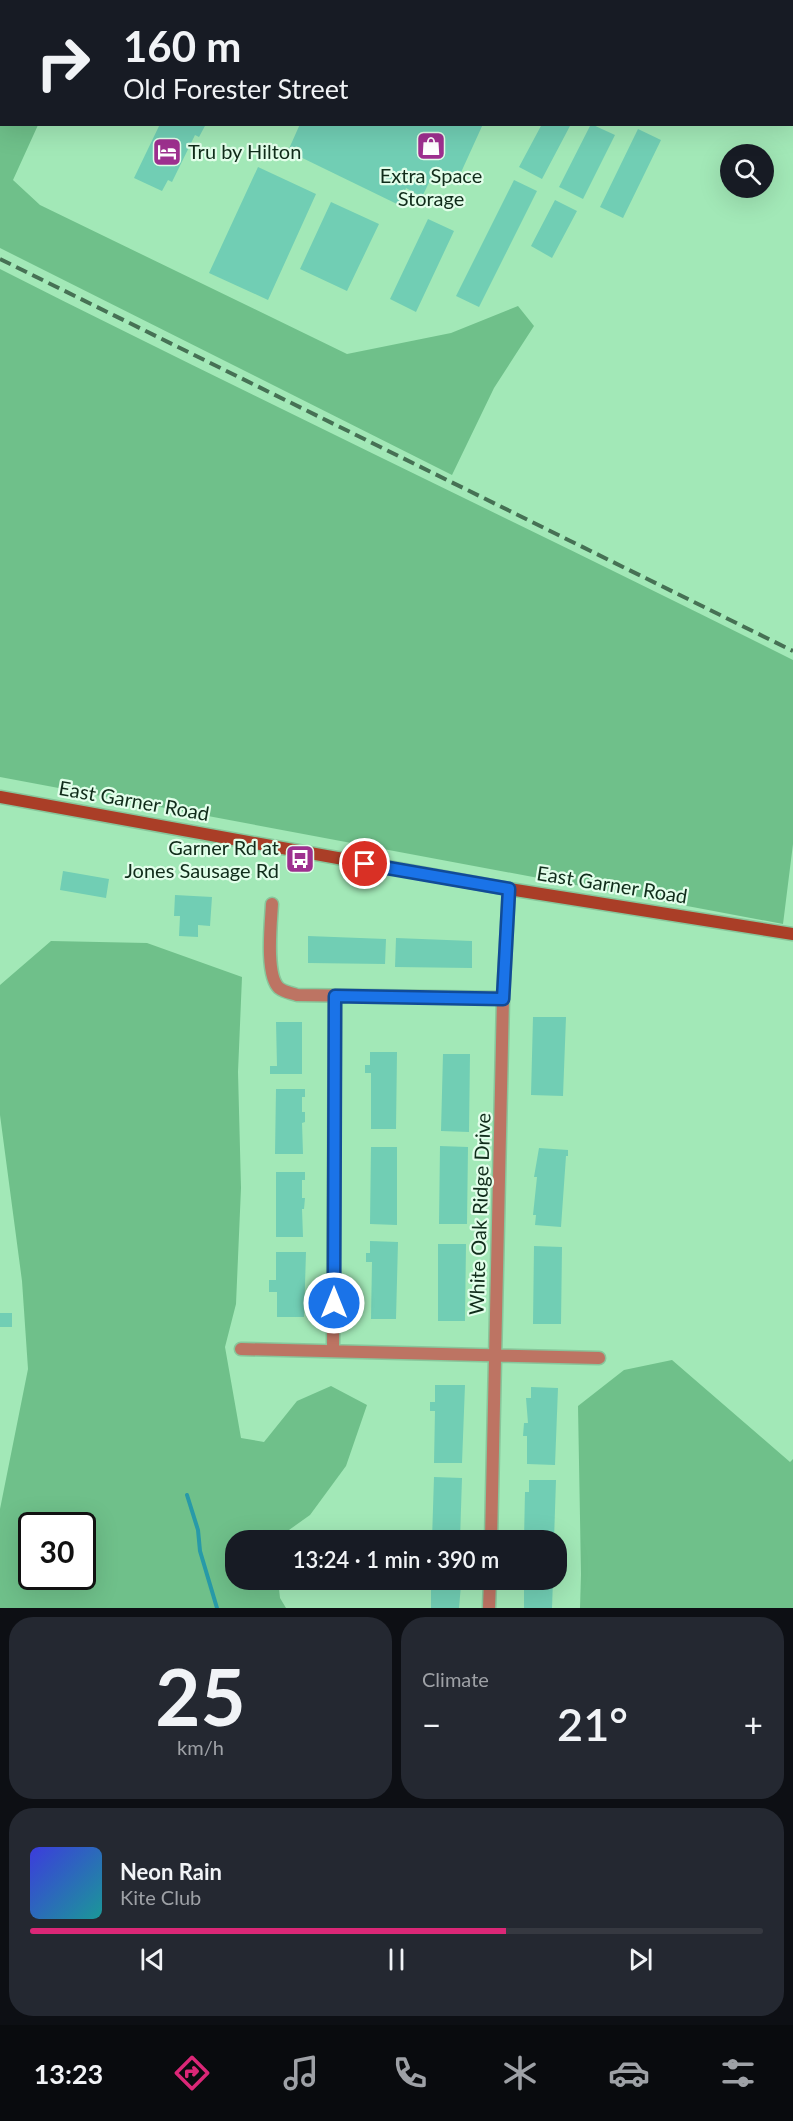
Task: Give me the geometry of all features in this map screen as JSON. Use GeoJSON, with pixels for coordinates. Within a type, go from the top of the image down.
{"type":"FeatureCollection","features":[{"type":"Feature","properties":{"kind":"main road","name":"East Garner Road"},"geometry":{"type":"LineString","coordinates":[[0,797],[509,889],[793,934]]}},
{"type":"Feature","properties":{"kind":"street","name":"White Oak Ridge Drive"},"geometry":{"type":"LineString","coordinates":[[491,1530],[503,999],[509,889]]}},
{"type":"Feature","properties":{"kind":"street"},"geometry":{"type":"LineString","coordinates":[[272,904],[271,965],[280,989],[297,995],[503,999]]}},
{"type":"Feature","properties":{"kind":"street"},"geometry":{"type":"LineString","coordinates":[[333,1350],[335,996]]}},
{"type":"Feature","properties":{"kind":"street"},"geometry":{"type":"LineString","coordinates":[[241,1349],[599,1358]]}},
{"type":"Feature","properties":{"kind":"street"},"geometry":{"type":"LineString","coordinates":[[489,1608],[490,1590]]}},
{"type":"Feature","properties":{"kind":"green space"},"geometry":{"type":"Polygon","coordinates":[[[0,126],[38,126],[13,180],[40,205],[347,354],[451,333],[518,306],[534,326],[494,388],[452,475],[0,248],[0,126]]]}},
{"type":"Feature","properties":{"kind":"green space"},"geometry":{"type":"Polygon","coordinates":[[[0,269],[793,660],[793,844],[783,924],[0,777],[0,269]]]}},
{"type":"Feature","properties":{"kind":"green space"},"geometry":{"type":"Polygon","coordinates":[[[51,941],[147,943],[242,977],[238,1072],[241,1188],[236,1304],[225,1347],[241,1438],[264,1442],[297,1401],[331,1386],[367,1405],[346,1466],[310,1515],[289,1530],[225,1530],[225,1590],[279,1590],[280,1598],[286,1608],[0,1608],[0,1509],[28,1369],[22,1281],[0,1115],[0,985],[51,941]]]}},
{"type":"Feature","properties":{"kind":"green space"},"geometry":{"type":"Polygon","coordinates":[[[672,1360],[790,1462],[793,1459],[793,1608],[580,1608],[578,1406],[624,1370],[672,1360]]]}},
{"type":"Feature","properties":{"kind":"building","name":"Tru by Hilton"},"geometry":{"type":"Polygon","coordinates":[[[159,126],[205,126],[199,137],[195,135],[172,182],[168,180],[162,191],[134,178],[159,126]]]}},
{"type":"Feature","properties":{"kind":"building"},"geometry":{"type":"Polygon","coordinates":[[[299,126],[482,126],[458,179],[436,168],[422,197],[406,188],[399,205],[288,151],[299,126]]]}},
{"type":"Feature","properties":{"kind":"building"},"geometry":{"type":"Polygon","coordinates":[[[541,126],[570,126],[542,179],[519,167],[541,126]]]}},
{"type":"Feature","properties":{"kind":"building"},"geometry":{"type":"Polygon","coordinates":[[[590,126],[595,126],[615,135],[583,199],[559,187],[590,126]]]}},
{"type":"Feature","properties":{"kind":"building"},"geometry":{"type":"Polygon","coordinates":[[[638,129],[661,140],[623,218],[600,207],[638,129]]]}},
{"type":"Feature","properties":{"kind":"building"},"geometry":{"type":"Polygon","coordinates":[[[258,167],[316,194],[268,300],[209,273],[258,167]]]}},
{"type":"Feature","properties":{"kind":"building"},"geometry":{"type":"Polygon","coordinates":[[[514,180],[537,191],[479,307],[456,296],[514,180]]]}},
{"type":"Feature","properties":{"kind":"building"},"geometry":{"type":"Polygon","coordinates":[[[555,200],[577,211],[552,258],[531,246],[555,200]]]}},
{"type":"Feature","properties":{"kind":"building"},"geometry":{"type":"Polygon","coordinates":[[[331,202],[379,224],[347,291],[300,269],[331,202]]]}},
{"type":"Feature","properties":{"kind":"building"},"geometry":{"type":"Polygon","coordinates":[[[428,219],[454,231],[416,312],[390,299],[428,219]]]}},
{"type":"Feature","properties":{"kind":"building"},"geometry":{"type":"Polygon","coordinates":[[[63,871],[109,879],[106,898],[60,890],[63,871]]]}},
{"type":"Feature","properties":{"kind":"building"},"geometry":{"type":"Polygon","coordinates":[[[175,895],[212,897],[210,926],[198,925],[198,937],[179,936],[180,916],[174,916],[175,895]]]}},
{"type":"Feature","properties":{"kind":"building"},"geometry":{"type":"Polygon","coordinates":[[[308,936],[386,939],[385,964],[308,963],[308,936]]]}},
{"type":"Feature","properties":{"kind":"building"},"geometry":{"type":"Polygon","coordinates":[[[396,938],[472,941],[472,968],[395,967],[396,938]]]}},
{"type":"Feature","properties":{"kind":"building"},"geometry":{"type":"Polygon","coordinates":[[[533,1017],[566,1017],[563,1096],[531,1095],[533,1017]]]}},
{"type":"Feature","properties":{"kind":"building"},"geometry":{"type":"Polygon","coordinates":[[[276,1022],[302,1022],[302,1074],[270,1074],[270,1066],[277,1066],[276,1022]]]}},
{"type":"Feature","properties":{"kind":"building"},"geometry":{"type":"Polygon","coordinates":[[[370,1052],[397,1052],[396,1129],[371,1129],[371,1073],[365,1073],[365,1065],[370,1065],[370,1052]]]}},
{"type":"Feature","properties":{"kind":"building"},"geometry":{"type":"Polygon","coordinates":[[[443,1054],[470,1054],[469,1132],[441,1131],[443,1054]]]}},
{"type":"Feature","properties":{"kind":"building"},"geometry":{"type":"Polygon","coordinates":[[[276,1089],[305,1089],[305,1097],[302,1097],[302,1112],[305,1112],[305,1122],[302,1123],[303,1154],[275,1154],[276,1089]]]}},
{"type":"Feature","properties":{"kind":"building"},"geometry":{"type":"Polygon","coordinates":[[[440,1146],[468,1147],[467,1224],[439,1224],[440,1146]]]}},
{"type":"Feature","properties":{"kind":"building"},"geometry":{"type":"Polygon","coordinates":[[[371,1147],[397,1147],[397,1225],[370,1224],[371,1147]]]}},
{"type":"Feature","properties":{"kind":"building"},"geometry":{"type":"Polygon","coordinates":[[[539,1148],[568,1150],[561,1227],[535,1225],[536,1215],[533,1215],[537,1177],[534,1177],[539,1148]]]}},
{"type":"Feature","properties":{"kind":"building"},"geometry":{"type":"Polygon","coordinates":[[[276,1172],[305,1172],[305,1180],[302,1180],[302,1198],[305,1198],[304,1209],[302,1209],[303,1237],[276,1237],[276,1172]]]}},
{"type":"Feature","properties":{"kind":"building"},"geometry":{"type":"Polygon","coordinates":[[[370,1241],[398,1242],[396,1319],[371,1319],[372,1262],[366,1262],[366,1253],[370,1253],[370,1241]]]}},
{"type":"Feature","properties":{"kind":"building"},"geometry":{"type":"Polygon","coordinates":[[[438,1244],[466,1244],[465,1321],[438,1321],[438,1244]]]}},
{"type":"Feature","properties":{"kind":"building"},"geometry":{"type":"Polygon","coordinates":[[[534,1246],[562,1247],[561,1324],[533,1324],[534,1246]]]}},
{"type":"Feature","properties":{"kind":"building"},"geometry":{"type":"Polygon","coordinates":[[[276,1252],[306,1252],[304,1317],[277,1317],[277,1292],[269,1292],[269,1280],[276,1280],[276,1252]]]}},
{"type":"Feature","properties":{"kind":"building"},"geometry":{"type":"Polygon","coordinates":[[[0,1313],[12,1313],[12,1327],[0,1327],[0,1313]]]}},
{"type":"Feature","properties":{"kind":"building"},"geometry":{"type":"Polygon","coordinates":[[[435,1385],[465,1385],[462,1463],[434,1463],[435,1411],[430,1411],[430,1402],[435,1402],[435,1385]]]}},
{"type":"Feature","properties":{"kind":"building"},"geometry":{"type":"Polygon","coordinates":[[[531,1387],[558,1388],[555,1465],[527,1464],[527,1436],[523,1436],[524,1423],[528,1423],[526,1398],[531,1398],[531,1387]]]}},
{"type":"Feature","properties":{"kind":"building"},"geometry":{"type":"Polygon","coordinates":[[[434,1477],[462,1478],[460,1530],[432,1530],[434,1477]]]}},
{"type":"Feature","properties":{"kind":"building"},"geometry":{"type":"Polygon","coordinates":[[[529,1480],[556,1480],[554,1530],[524,1530],[525,1492],[529,1492],[529,1480]]]}},
{"type":"Feature","properties":{"kind":"building"},"geometry":{"type":"Polygon","coordinates":[[[431,1590],[461,1590],[459,1608],[431,1608],[431,1590]]]}},
{"type":"Feature","properties":{"kind":"building"},"geometry":{"type":"Polygon","coordinates":[[[524,1590],[553,1590],[552,1608],[524,1608],[524,1590]]]}},
{"type":"Feature","properties":{"kind":"waterway"},"geometry":{"type":"LineString","coordinates":[[187,1495],[198,1530],[200,1551],[217,1608]]}},
{"type":"Feature","properties":{"kind":"railway"},"geometry":{"type":"LineString","coordinates":[[0,259],[793,651]]}},
{"type":"Feature","properties":{"kind":"place","name":"Extra Space Storage"},"geometry":{"type":"Point","coordinates":[431,146]}},
{"type":"Feature","properties":{"kind":"place","name":"Tru by Hilton"},"geometry":{"type":"Point","coordinates":[167,152]}},
{"type":"Feature","properties":{"kind":"place","name":"Garner Rd at Jones Sausage Rd"},"geometry":{"type":"Point","coordinates":[300,859]}},
{"type":"Feature","properties":{"kind":"route"},"geometry":{"type":"LineString","coordinates":[[334,1303],[335,996],[503,999],[506,904],[509,889],[365,864]]}}]}
